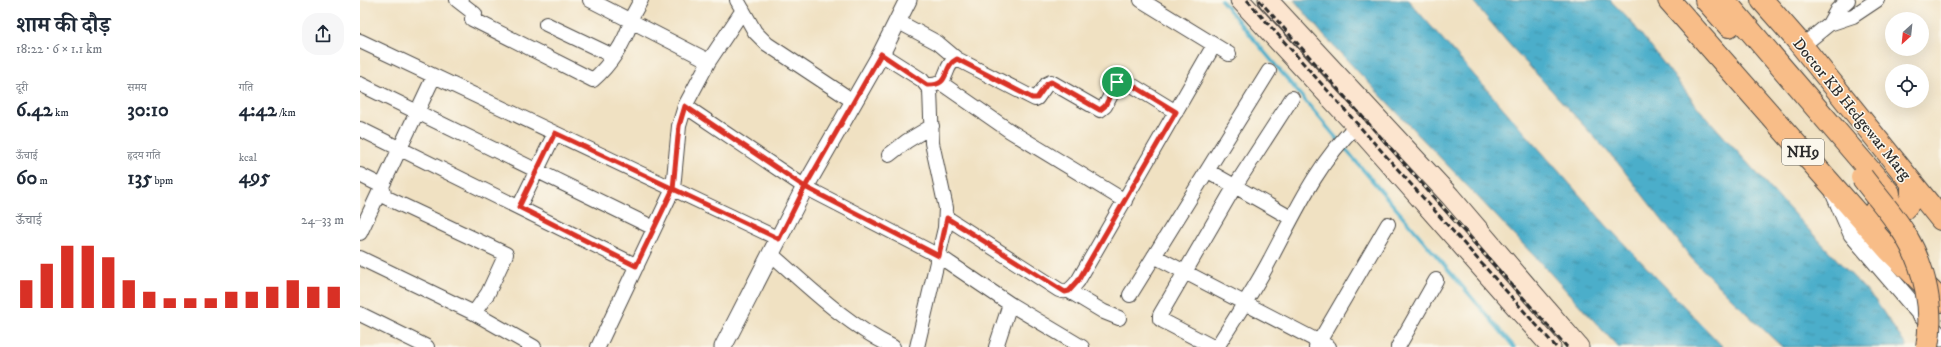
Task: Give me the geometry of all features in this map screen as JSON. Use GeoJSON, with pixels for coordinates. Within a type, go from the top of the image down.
{"type":"FeatureCollection","features":[{"type":"Feature","properties":{"kind":"highway","name":"NH9"},"geometry":{"type":"LineString","coordinates":[[1669,0],[1890,251],[1941,301]]}},
{"type":"Feature","properties":{"kind":"highway"},"geometry":{"type":"LineString","coordinates":[[1706,0],[1862,177],[1905,235],[1918,263],[1929,304],[1931,329],[1927,347]]}},
{"type":"Feature","properties":{"kind":"highway"},"geometry":{"type":"LineString","coordinates":[[1724,0],[1889,193],[1924,244],[1936,276],[1941,298]]}},
{"type":"Feature","properties":{"kind":"highway","name":"Doctor KB Hedgewar Marg"},"geometry":{"type":"LineString","coordinates":[[1762,0],[1802,46],[1941,219]]}},
{"type":"Feature","properties":{"kind":"highway"},"geometry":{"type":"LineString","coordinates":[[1773,119],[1809,136],[1851,186],[1878,214],[1888,216],[1897,214],[1906,206],[1912,196],[1912,182]]}},
{"type":"Feature","properties":{"kind":"main road"},"geometry":{"type":"LineString","coordinates":[[1240,0],[1346,137],[1551,347]]}},
{"type":"Feature","properties":{"kind":"main road"},"geometry":{"type":"LineString","coordinates":[[1268,0],[1450,196],[1579,347]]}},
{"type":"Feature","properties":{"kind":"street"},"geometry":{"type":"LineString","coordinates":[[457,0],[474,16],[593,80],[602,72],[627,36],[631,21],[641,0]]}},
{"type":"Feature","properties":{"kind":"street"},"geometry":{"type":"LineString","coordinates":[[590,0],[709,61]]}},
{"type":"Feature","properties":{"kind":"street"},"geometry":{"type":"LineString","coordinates":[[723,347],[805,187],[881,54],[908,0]]}},
{"type":"Feature","properties":{"kind":"street"},"geometry":{"type":"LineString","coordinates":[[1141,0],[1229,54]]}},
{"type":"Feature","properties":{"kind":"street"},"geometry":{"type":"LineString","coordinates":[[1802,46],[1829,24],[1837,10],[1848,0]]}},
{"type":"Feature","properties":{"kind":"street"},"geometry":{"type":"LineString","coordinates":[[1829,24],[1854,16],[1877,0]]}},
{"type":"Feature","properties":{"kind":"street"},"geometry":{"type":"LineString","coordinates":[[598,347],[673,189],[679,126],[685,106],[740,5]]}},
{"type":"Feature","properties":{"kind":"street"},"geometry":{"type":"LineString","coordinates":[[740,5],[755,32],[767,44],[853,101]]}},
{"type":"Feature","properties":{"kind":"street"},"geometry":{"type":"LineString","coordinates":[[897,22],[938,43],[957,59],[1035,99],[1047,84],[1051,82],[1100,110],[1105,106],[1119,80],[1122,79],[1176,112]]}},
{"type":"Feature","properties":{"kind":"street"},"geometry":{"type":"LineString","coordinates":[[546,24],[613,56]]}},
{"type":"Feature","properties":{"kind":"street"},"geometry":{"type":"LineString","coordinates":[[360,41],[673,189],[775,247],[845,318],[867,334],[893,347]]}},
{"type":"Feature","properties":{"kind":"street"},"geometry":{"type":"LineString","coordinates":[[1069,291],[1078,281],[1214,45]]}},
{"type":"Feature","properties":{"kind":"street"},"geometry":{"type":"LineString","coordinates":[[881,54],[927,85],[930,90],[935,160],[947,218],[916,347]]}},
{"type":"Feature","properties":{"kind":"street"},"geometry":{"type":"LineString","coordinates":[[927,85],[936,85],[941,83],[953,61],[957,59]]}},
{"type":"Feature","properties":{"kind":"street"},"geometry":{"type":"LineString","coordinates":[[1130,296],[1269,71]]}},
{"type":"Feature","properties":{"kind":"street"},"geometry":{"type":"LineString","coordinates":[[360,233],[364,212],[382,186],[434,76]]}},
{"type":"Feature","properties":{"kind":"street"},"geometry":{"type":"LineString","coordinates":[[941,83],[1010,131],[1125,201]]}},
{"type":"Feature","properties":{"kind":"street"},"geometry":{"type":"LineString","coordinates":[[360,84],[654,228]]}},
{"type":"Feature","properties":{"kind":"street"},"geometry":{"type":"LineString","coordinates":[[1213,347],[1160,319],[1161,311],[1235,186],[1292,98]]}},
{"type":"Feature","properties":{"kind":"street"},"geometry":{"type":"LineString","coordinates":[[685,106],[805,187],[939,256],[1010,304],[1082,347]]}},
{"type":"Feature","properties":{"kind":"street"},"geometry":{"type":"LineString","coordinates":[[889,155],[907,141],[932,126]]}},
{"type":"Feature","properties":{"kind":"street"},"geometry":{"type":"LineString","coordinates":[[360,129],[636,266]]}},
{"type":"Feature","properties":{"kind":"street"},"geometry":{"type":"LineString","coordinates":[[519,207],[555,133]]}},
{"type":"Feature","properties":{"kind":"street"},"geometry":{"type":"LineString","coordinates":[[1217,347],[1264,270],[1292,218],[1346,137]]}},
{"type":"Feature","properties":{"kind":"street"},"geometry":{"type":"LineString","coordinates":[[1208,170],[1292,218]]}},
{"type":"Feature","properties":{"kind":"street"},"geometry":{"type":"LineString","coordinates":[[360,175],[382,186],[385,197],[506,254],[488,293],[474,313]]}},
{"type":"Feature","properties":{"kind":"street"},"geometry":{"type":"LineString","coordinates":[[1831,184],[1852,234],[1941,338]]}},
{"type":"Feature","properties":{"kind":"street"},"geometry":{"type":"LineString","coordinates":[[947,218],[1059,290],[1065,292],[1069,291],[1104,312],[1119,318]]}},
{"type":"Feature","properties":{"kind":"street"},"geometry":{"type":"LineString","coordinates":[[1154,256],[1322,345],[1388,224]]}},
{"type":"Feature","properties":{"kind":"street"},"geometry":{"type":"LineString","coordinates":[[360,258],[474,313],[534,347]]}},
{"type":"Feature","properties":{"kind":"street"},"geometry":{"type":"LineString","coordinates":[[1398,347],[1436,280]]}},
{"type":"Feature","properties":{"kind":"street"},"geometry":{"type":"LineString","coordinates":[[996,347],[1010,304]]}},
{"type":"Feature","properties":{"kind":"street"},"geometry":{"type":"LineString","coordinates":[[360,314],[427,347]]}},
{"type":"Feature","properties":{"kind":"water"},"geometry":{"type":"Polygon","coordinates":[[[1294,0],[1408,0],[1606,225],[1723,347],[1618,347],[1539,261],[1325,37],[1294,0]]]}},
{"type":"Feature","properties":{"kind":"water"},"geometry":{"type":"Polygon","coordinates":[[[1472,0],[1610,0],[1633,24],[1700,110],[1779,198],[1875,300],[1907,347],[1782,347],[1692,259],[1618,163],[1508,43],[1472,0]]]}},
{"type":"Feature","properties":{"kind":"waterway"},"geometry":{"type":"LineString","coordinates":[[1221,0],[1338,140]]}},
{"type":"Feature","properties":{"kind":"waterway"},"geometry":{"type":"LineString","coordinates":[[1342,145],[1514,347]]}},
{"type":"Feature","properties":{"kind":"railway"},"geometry":{"type":"LineString","coordinates":[[1247,0],[1556,347]]}},
{"type":"Feature","properties":{"kind":"railway"},"geometry":{"type":"LineString","coordinates":[[1259,0],[1567,347]]}},
{"type":"Feature","properties":{"kind":"route"},"geometry":{"type":"LineString","coordinates":[[1117,82],[1105,106],[1100,110],[1051,82],[1047,84],[1037,98],[1032,98],[957,59],[953,61],[941,83],[936,85],[927,85],[922,80],[881,54],[805,187],[779,239],[673,189],[555,133],[519,207],[636,266],[673,189],[679,126],[685,106],[805,187],[939,256],[947,218],[1059,290],[1065,292],[1074,287],[1078,281],[1176,112],[1122,79],[1117,82]]}}]}
